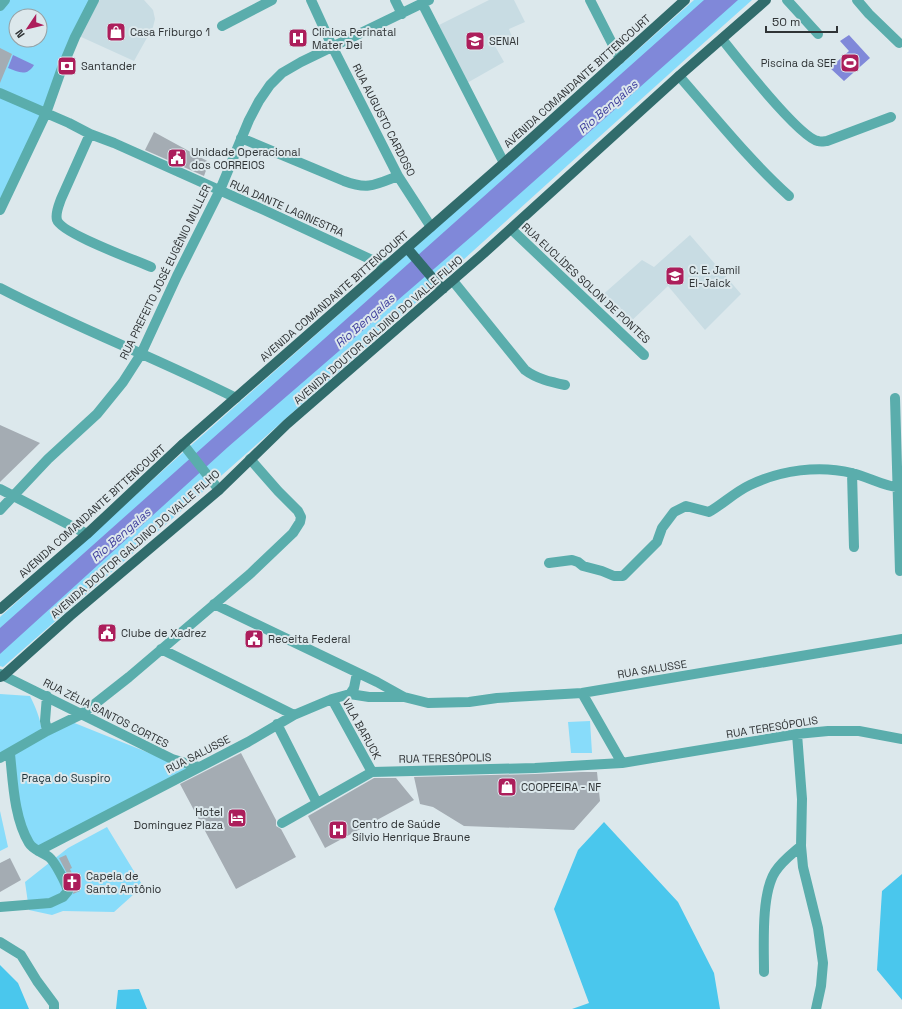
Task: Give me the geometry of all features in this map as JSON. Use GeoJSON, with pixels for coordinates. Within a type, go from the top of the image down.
{"type":"FeatureCollection","features":[{"type":"Feature","properties":{"kind":"main road","name":"AVENIDA COMANDANTE BITTENCOURT"},"geometry":{"type":"LineString","coordinates":[[0,609],[87,534],[183,444],[385,266],[410,251],[431,227],[685,0]]}},
{"type":"Feature","properties":{"kind":"main road","name":"AVENIDA DOUTOR GALDINO DO VALLE FILHO"},"geometry":{"type":"LineString","coordinates":[[1,675],[219,490],[287,424],[511,229],[679,76],[766,0]]}},
{"type":"Feature","properties":{"kind":"main road"},"geometry":{"type":"LineString","coordinates":[[410,251],[443,289]]}},
{"type":"Feature","properties":{"kind":"street"},"geometry":{"type":"LineString","coordinates":[[0,6],[5,0]]}},
{"type":"Feature","properties":{"kind":"street"},"geometry":{"type":"LineString","coordinates":[[0,210],[46,113],[75,37],[94,0]]}},
{"type":"Feature","properties":{"kind":"street"},"geometry":{"type":"LineString","coordinates":[[222,26],[272,0]]}},
{"type":"Feature","properties":{"kind":"street","name":"RUA AUGUSTO CARDOSO"},"geometry":{"type":"LineString","coordinates":[[311,0],[333,48],[398,176],[431,227]]}},
{"type":"Feature","properties":{"kind":"street"},"geometry":{"type":"LineString","coordinates":[[395,0],[402,14]]}},
{"type":"Feature","properties":{"kind":"street"},"geometry":{"type":"LineString","coordinates":[[590,0],[620,59]]}},
{"type":"Feature","properties":{"kind":"street"},"geometry":{"type":"LineString","coordinates":[[787,0],[818,34]]}},
{"type":"Feature","properties":{"kind":"street"},"geometry":{"type":"LineString","coordinates":[[857,0],[899,43]]}},
{"type":"Feature","properties":{"kind":"street"},"geometry":{"type":"LineString","coordinates":[[425,2],[504,163]]}},
{"type":"Feature","properties":{"kind":"street","name":"RUA PREFEITO JOSÉ EUGÊNIO MULLER"},"geometry":{"type":"LineString","coordinates":[[0,510],[48,458],[97,414],[123,382],[141,354],[177,276],[220,190],[259,101],[270,85],[282,73],[301,62],[333,48],[425,2]]}},
{"type":"Feature","properties":{"kind":"street"},"geometry":{"type":"LineString","coordinates":[[722,39],[790,120],[809,136],[818,141],[827,141],[891,117]]}},
{"type":"Feature","properties":{"kind":"street"},"geometry":{"type":"LineString","coordinates":[[679,76],[769,177],[789,196]]}},
{"type":"Feature","properties":{"kind":"street","name":"RUA DANTE LAGINESTRA"},"geometry":{"type":"LineString","coordinates":[[0,93],[90,134],[114,143],[220,190],[385,266]]}},
{"type":"Feature","properties":{"kind":"street"},"geometry":{"type":"LineString","coordinates":[[90,134],[57,209],[57,220],[59,224],[72,233],[151,267]]}},
{"type":"Feature","properties":{"kind":"street"},"geometry":{"type":"LineString","coordinates":[[242,138],[344,181],[360,186],[378,184],[398,176]]}},
{"type":"Feature","properties":{"kind":"street","name":"RUA EUCLÍDES SOLON DE PONTES"},"geometry":{"type":"LineString","coordinates":[[511,229],[644,355]]}},
{"type":"Feature","properties":{"kind":"street"},"geometry":{"type":"LineString","coordinates":[[453,280],[525,370],[544,380],[565,385]]}},
{"type":"Feature","properties":{"kind":"street"},"geometry":{"type":"LineString","coordinates":[[0,288],[33,305],[196,377],[236,398]]}},
{"type":"Feature","properties":{"kind":"street"},"geometry":{"type":"LineString","coordinates":[[895,398],[899,488],[900,571]]}},
{"type":"Feature","properties":{"kind":"street"},"geometry":{"type":"LineString","coordinates":[[183,444],[219,490]]}},
{"type":"Feature","properties":{"kind":"street"},"geometry":{"type":"LineString","coordinates":[[0,758],[10,754],[47,731],[82,714],[250,574],[293,533],[300,522],[301,517],[298,511],[250,459]]}},
{"type":"Feature","properties":{"kind":"street"},"geometry":{"type":"LineString","coordinates":[[549,563],[572,560],[583,566],[614,576],[623,576],[658,542],[662,528],[674,512],[686,506],[709,512],[749,485],[769,477],[810,468],[852,473],[876,482],[899,488]]}},
{"type":"Feature","properties":{"kind":"street"},"geometry":{"type":"LineString","coordinates":[[852,473],[854,547]]}},
{"type":"Feature","properties":{"kind":"street"},"geometry":{"type":"LineString","coordinates":[[0,489],[87,534]]}},
{"type":"Feature","properties":{"kind":"street"},"geometry":{"type":"LineString","coordinates":[[214,604],[377,682],[404,697]]}},
{"type":"Feature","properties":{"kind":"street","name":"RUA SALUSSE"},"geometry":{"type":"LineString","coordinates":[[404,697],[428,703],[450,703],[582,693],[902,639]]}},
{"type":"Feature","properties":{"kind":"street"},"geometry":{"type":"LineString","coordinates":[[161,649],[294,715]]}},
{"type":"Feature","properties":{"kind":"street"},"geometry":{"type":"LineString","coordinates":[[357,673],[354,688],[350,694],[369,697],[404,697]]}},
{"type":"Feature","properties":{"kind":"street","name":"RUA ZÉLIA SANTOS CORTES"},"geometry":{"type":"LineString","coordinates":[[1,675],[47,696],[172,759],[199,767]]}},
{"type":"Feature","properties":{"kind":"street"},"geometry":{"type":"LineString","coordinates":[[582,693],[622,763]]}},
{"type":"Feature","properties":{"kind":"street","name":"RUA SALUSSE"},"geometry":{"type":"LineString","coordinates":[[38,851],[248,742],[294,715],[332,698],[350,694]]}},
{"type":"Feature","properties":{"kind":"street"},"geometry":{"type":"LineString","coordinates":[[47,696],[45,721],[47,731]]}},
{"type":"Feature","properties":{"kind":"street","name":"VILA BARUCK"},"geometry":{"type":"LineString","coordinates":[[332,698],[372,772]]}},
{"type":"Feature","properties":{"kind":"street"},"geometry":{"type":"LineString","coordinates":[[277,724],[317,803]]}},
{"type":"Feature","properties":{"kind":"street","name":"RUA TERESÓPOLIS"},"geometry":{"type":"LineString","coordinates":[[282,823],[372,772],[535,768],[622,763],[797,734],[828,731],[859,731],[902,739]]}},
{"type":"Feature","properties":{"kind":"street"},"geometry":{"type":"LineString","coordinates":[[797,734],[802,799],[801,846],[803,867],[814,908],[822,947],[823,963],[821,986],[816,1009]]}},
{"type":"Feature","properties":{"kind":"street"},"geometry":{"type":"LineString","coordinates":[[0,907],[50,903],[60,900],[68,891],[52,860],[30,844],[22,831],[10,754]]}},
{"type":"Feature","properties":{"kind":"street"},"geometry":{"type":"LineString","coordinates":[[764,972],[764,921],[770,884],[775,872],[783,862],[801,846]]}},
{"type":"Feature","properties":{"kind":"street"},"geometry":{"type":"LineString","coordinates":[[0,942],[21,955],[37,981],[54,1004],[54,1009]]}},
{"type":"Feature","properties":{"kind":"shaded area","name":"Casa Friburgo 1"},"geometry":{"type":"Polygon","coordinates":[[[95,0],[144,0],[153,10],[155,19],[153,27],[134,61],[79,36],[95,0]]]}},
{"type":"Feature","properties":{"kind":"shaded area","name":"SENAI"},"geometry":{"type":"Polygon","coordinates":[[[489,0],[514,0],[525,22],[509,29],[512,37],[495,46],[504,62],[467,83],[439,25],[489,0]]]}},
{"type":"Feature","properties":{"kind":"shaded area","name":"C. E. Jamil El-Jaick"},"geometry":{"type":"Polygon","coordinates":[[[690,235],[741,294],[705,330],[668,286],[625,327],[599,298],[642,260],[654,267],[690,235]]]}},
{"type":"Feature","properties":{"kind":"shaded area"},"geometry":{"type":"Polygon","coordinates":[[[604,822],[678,902],[714,973],[720,1009],[572,1009],[589,1003],[554,909],[578,850],[604,822]]]}},
{"type":"Feature","properties":{"kind":"shaded area"},"geometry":{"type":"Polygon","coordinates":[[[902,874],[902,1000],[877,970],[882,891],[902,874]]]}},
{"type":"Feature","properties":{"kind":"shaded area"},"geometry":{"type":"Polygon","coordinates":[[[0,965],[18,983],[29,1009],[0,1009],[0,965]]]}},
{"type":"Feature","properties":{"kind":"shaded area"},"geometry":{"type":"Polygon","coordinates":[[[139,989],[147,1009],[116,1009],[118,990],[139,989]]]}},
{"type":"Feature","properties":{"kind":"green space"},"geometry":{"type":"Polygon","coordinates":[[[6,0],[94,0],[0,209],[0,7],[6,0]]]}},
{"type":"Feature","properties":{"kind":"green space"},"geometry":{"type":"Polygon","coordinates":[[[694,0],[752,0],[271,432],[3,667],[0,666],[0,617],[179,456],[694,0]]]}},
{"type":"Feature","properties":{"kind":"green space"},"geometry":{"type":"Polygon","coordinates":[[[0,694],[30,696],[38,713],[42,731],[0,753],[0,694]]]}},
{"type":"Feature","properties":{"kind":"green space"},"geometry":{"type":"Polygon","coordinates":[[[590,721],[592,753],[571,753],[568,722],[590,721]]]}},
{"type":"Feature","properties":{"kind":"green space","name":"Praça do Suspiro"},"geometry":{"type":"Polygon","coordinates":[[[72,722],[189,769],[38,848],[29,837],[21,815],[11,754],[72,722]]]}},
{"type":"Feature","properties":{"kind":"green space"},"geometry":{"type":"Polygon","coordinates":[[[0,811],[8,847],[0,851],[0,811]]]}},
{"type":"Feature","properties":{"kind":"green space"},"geometry":{"type":"Polygon","coordinates":[[[107,827],[143,886],[114,912],[63,911],[52,915],[29,910],[25,882],[68,848],[107,827]]]}},
{"type":"Feature","properties":{"kind":"water","name":"Rio Bengalas"},"geometry":{"type":"Polygon","coordinates":[[[704,0],[738,0],[479,230],[228,447],[0,654],[0,628],[704,0]]]}},
{"type":"Feature","properties":{"kind":"water","name":"Piscina da SEF"},"geometry":{"type":"Polygon","coordinates":[[[849,35],[870,58],[844,81],[830,68],[849,51],[840,41],[849,35]]]}},
{"type":"Feature","properties":{"kind":"water"},"geometry":{"type":"Polygon","coordinates":[[[13,55],[34,65],[31,69],[25,72],[19,72],[8,68],[13,55]]]}},
{"type":"Feature","properties":{"kind":"building"},"geometry":{"type":"Polygon","coordinates":[[[0,48],[12,54],[0,83],[0,48]]]}},
{"type":"Feature","properties":{"kind":"building","name":"Unidade Operacional dos CORREIOS"},"geometry":{"type":"Polygon","coordinates":[[[154,132],[209,162],[204,176],[145,150],[154,132]]]}},
{"type":"Feature","properties":{"kind":"building"},"geometry":{"type":"Polygon","coordinates":[[[0,425],[40,443],[0,482],[0,425]]]}},
{"type":"Feature","properties":{"kind":"building","name":"Hotel Dominguez Plaza"},"geometry":{"type":"Polygon","coordinates":[[[241,753],[276,820],[276,826],[281,829],[296,857],[236,889],[180,784],[241,753]]]}},
{"type":"Feature","properties":{"kind":"building","name":"COOPFEIRA - NF"},"geometry":{"type":"Polygon","coordinates":[[[597,772],[600,801],[574,830],[464,826],[433,807],[420,804],[414,777],[535,774],[597,772]]]}},
{"type":"Feature","properties":{"kind":"building","name":"Centro de Saúde Sílvio Henrique Braune"},"geometry":{"type":"Polygon","coordinates":[[[374,778],[396,778],[414,800],[325,848],[308,816],[374,778]]]}},
{"type":"Feature","properties":{"kind":"building"},"geometry":{"type":"Polygon","coordinates":[[[66,855],[72,868],[70,869],[80,891],[73,894],[74,889],[71,881],[59,858],[66,855]]]}},
{"type":"Feature","properties":{"kind":"building"},"geometry":{"type":"Polygon","coordinates":[[[10,858],[21,880],[0,892],[0,863],[10,858]]]}},
{"type":"Feature","properties":{"kind":"place","name":"Casa Friburgo 1"},"geometry":{"type":"Point","coordinates":[116,32]}},
{"type":"Feature","properties":{"kind":"place","name":"Clínica Perinatal Mater Dei"},"geometry":{"type":"Point","coordinates":[298,38]}},
{"type":"Feature","properties":{"kind":"place","name":"SENAI"},"geometry":{"type":"Point","coordinates":[475,41]}},
{"type":"Feature","properties":{"kind":"place","name":"Piscina da SEF"},"geometry":{"type":"Point","coordinates":[850,63]}},
{"type":"Feature","properties":{"kind":"place","name":"Santander"},"geometry":{"type":"Point","coordinates":[67,66]}},
{"type":"Feature","properties":{"kind":"place","name":"Unidade Operacional dos CORREIOS"},"geometry":{"type":"Point","coordinates":[177,158]}},
{"type":"Feature","properties":{"kind":"place","name":"C. E. Jamil El-Jaick"},"geometry":{"type":"Point","coordinates":[675,276]}},
{"type":"Feature","properties":{"kind":"place","name":"Clube de Xadrez"},"geometry":{"type":"Point","coordinates":[107,633]}},
{"type":"Feature","properties":{"kind":"place","name":"Receita Federal"},"geometry":{"type":"Point","coordinates":[254,639]}},
{"type":"Feature","properties":{"kind":"place","name":"COOPFEIRA - NF"},"geometry":{"type":"Point","coordinates":[507,787]}},
{"type":"Feature","properties":{"kind":"place","name":"Hotel Dominguez Plaza"},"geometry":{"type":"Point","coordinates":[237,818]}},
{"type":"Feature","properties":{"kind":"place","name":"Centro de Saúde Sílvio Henrique Braune"},"geometry":{"type":"Point","coordinates":[338,830]}},
{"type":"Feature","properties":{"kind":"place","name":"Capela de Santo Antônio"},"geometry":{"type":"Point","coordinates":[72,882]}}]}
